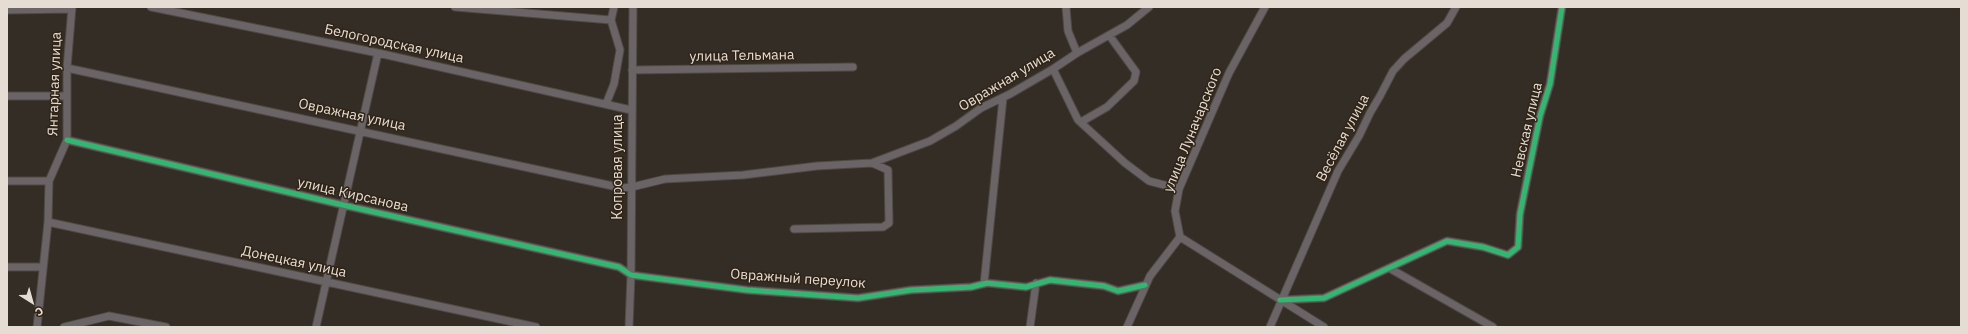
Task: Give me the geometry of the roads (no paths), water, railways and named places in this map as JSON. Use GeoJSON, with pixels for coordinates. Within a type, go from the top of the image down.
{"type":"FeatureCollection","features":[{"type":"Feature","properties":{"kind":"street","name":"Белогородская улица"},"geometry":{"type":"LineString","coordinates":[[151,7],[378,53],[631,110]]}},
{"type":"Feature","properties":{"kind":"street"},"geometry":{"type":"LineString","coordinates":[[455,7],[590,20],[611,20]]}},
{"type":"Feature","properties":{"kind":"street"},"geometry":{"type":"LineString","coordinates":[[606,104],[614,84],[620,50],[611,20],[614,7]]}},
{"type":"Feature","properties":{"kind":"street","name":"Копровая улица"},"geometry":{"type":"LineString","coordinates":[[629,327],[631,276],[631,110],[633,7]]}},
{"type":"Feature","properties":{"kind":"street"},"geometry":{"type":"LineString","coordinates":[[1066,7],[1068,31],[1077,53]]}},
{"type":"Feature","properties":{"kind":"street","name":"Овражная улица"},"geometry":{"type":"LineString","coordinates":[[67,68],[360,130],[622,188],[665,179],[743,175],[817,166],[872,163],[930,141],[956,126],[981,108],[1003,98],[1053,69],[1077,53],[1127,25],[1149,7]]}},
{"type":"Feature","properties":{"kind":"street","name":"улица Луначарского"},"geometry":{"type":"LineString","coordinates":[[1180,237],[1175,211],[1179,190],[1229,73],[1264,7]]}},
{"type":"Feature","properties":{"kind":"street","name":"Весёлая улица"},"geometry":{"type":"LineString","coordinates":[[1280,300],[1338,171],[1359,136],[1393,71],[1404,59],[1447,23],[1456,7]]}},
{"type":"Feature","properties":{"kind":"street","name":"Невская улица"},"geometry":{"type":"LineString","coordinates":[[1389,268],[1447,241],[1483,247],[1508,255],[1518,246],[1520,214],[1540,116],[1550,84],[1562,7]]}},
{"type":"Feature","properties":{"kind":"street"},"geometry":{"type":"LineString","coordinates":[[7,10],[72,8]]}},
{"type":"Feature","properties":{"kind":"street","name":"Янтарная улица"},"geometry":{"type":"LineString","coordinates":[[37,327],[48,222],[49,181],[67,140],[67,68],[72,8]]}},
{"type":"Feature","properties":{"kind":"street"},"geometry":{"type":"LineString","coordinates":[[1081,122],[1107,107],[1134,81],[1136,72],[1108,35]]}},
{"type":"Feature","properties":{"kind":"street"},"geometry":{"type":"LineString","coordinates":[[316,327],[378,53]]}},
{"type":"Feature","properties":{"kind":"street","name":"улица Тельмана"},"geometry":{"type":"LineString","coordinates":[[632,70],[853,67]]}},
{"type":"Feature","properties":{"kind":"street"},"geometry":{"type":"LineString","coordinates":[[1053,69],[1078,120],[1125,163],[1149,181],[1179,190]]}},
{"type":"Feature","properties":{"kind":"street"},"geometry":{"type":"LineString","coordinates":[[7,96],[66,96]]}},
{"type":"Feature","properties":{"kind":"street"},"geometry":{"type":"LineString","coordinates":[[986,284],[1003,98]]}},
{"type":"Feature","properties":{"kind":"street","name":"улица Кирсанова"},"geometry":{"type":"LineString","coordinates":[[67,140],[343,205],[619,267],[631,276]]}},
{"type":"Feature","properties":{"kind":"street"},"geometry":{"type":"LineString","coordinates":[[794,229],[883,227],[889,223],[888,170],[872,163]]}},
{"type":"Feature","properties":{"kind":"street"},"geometry":{"type":"LineString","coordinates":[[7,181],[49,181]]}},
{"type":"Feature","properties":{"kind":"street","name":"Донецкая улица"},"geometry":{"type":"LineString","coordinates":[[48,222],[536,327]]}},
{"type":"Feature","properties":{"kind":"street"},"geometry":{"type":"LineString","coordinates":[[1127,327],[1150,276],[1180,237],[1324,327]]}},
{"type":"Feature","properties":{"kind":"street"},"geometry":{"type":"LineString","coordinates":[[7,267],[43,267]]}},
{"type":"Feature","properties":{"kind":"street"},"geometry":{"type":"LineString","coordinates":[[1280,300],[1324,298],[1389,268],[1493,327]]}},
{"type":"Feature","properties":{"kind":"street","name":"Овражный переулок"},"geometry":{"type":"LineString","coordinates":[[631,276],[747,290],[858,298],[911,290],[971,287],[986,284],[1026,286],[1050,280],[1104,286],[1118,291],[1145,285]]}},
{"type":"Feature","properties":{"kind":"street"},"geometry":{"type":"LineString","coordinates":[[1030,327],[1036,283]]}},
{"type":"Feature","properties":{"kind":"street"},"geometry":{"type":"LineString","coordinates":[[1270,327],[1280,300]]}},
{"type":"Feature","properties":{"kind":"street"},"geometry":{"type":"LineString","coordinates":[[64,327],[108,316],[166,327]]}}]}
